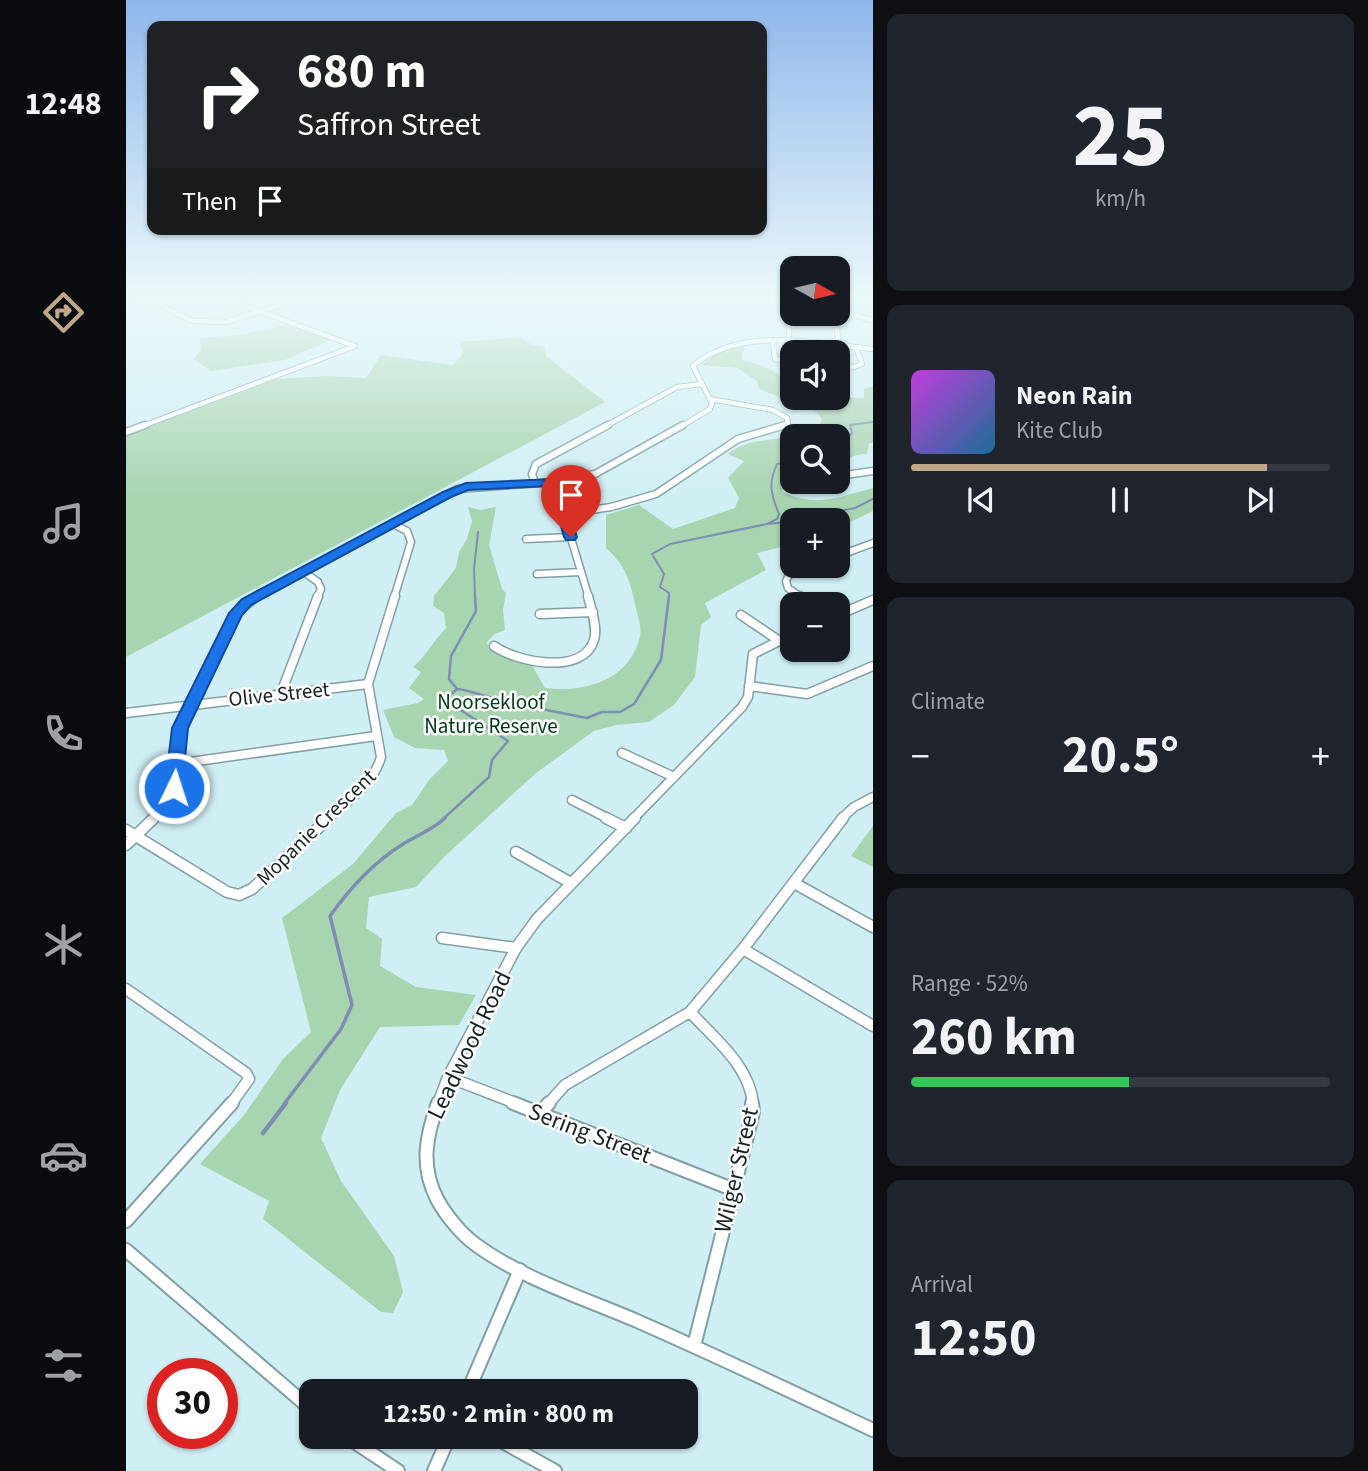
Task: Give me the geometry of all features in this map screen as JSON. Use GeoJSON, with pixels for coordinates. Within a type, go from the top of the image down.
{"type":"FeatureCollection","features":[{"type":"Feature","properties":{"kind":"street"},"geometry":{"type":"LineString","coordinates":[[126,432],[317,362]]}},
{"type":"Feature","properties":{"kind":"street"},"geometry":{"type":"LineString","coordinates":[[126,845],[137,837],[174,788],[180,728],[239,609],[457,489],[554,482],[585,477],[611,467],[704,414],[711,406],[694,366],[698,362]]}},
{"type":"Feature","properties":{"kind":"street"},"geometry":{"type":"LineString","coordinates":[[536,483],[532,474],[536,464],[677,387],[702,384]]}},
{"type":"Feature","properties":{"kind":"street"},"geometry":{"type":"LineString","coordinates":[[565,514],[606,509],[642,500],[656,494],[738,439],[749,434],[782,428],[788,423],[787,418],[773,410],[710,399]]}},
{"type":"Feature","properties":{"kind":"street"},"geometry":{"type":"LineString","coordinates":[[850,474],[873,471]]}},
{"type":"Feature","properties":{"kind":"street"},"geometry":{"type":"LineString","coordinates":[[495,646],[501,652],[525,659],[562,663],[588,650],[596,638],[593,612],[554,482]]}},
{"type":"Feature","properties":{"kind":"street","name":"Mopanie Crescent"},"geometry":{"type":"LineString","coordinates":[[126,830],[227,892],[239,895],[247,892],[368,782],[381,757],[368,684],[411,542],[407,531],[393,524]]}},
{"type":"Feature","properties":{"kind":"street"},"geometry":{"type":"LineString","coordinates":[[526,539],[571,537]]}},
{"type":"Feature","properties":{"kind":"street"},"geometry":{"type":"LineString","coordinates":[[850,552],[873,543]]}},
{"type":"Feature","properties":{"kind":"street"},"geometry":{"type":"LineString","coordinates":[[281,693],[321,589],[318,582],[304,572]]}},
{"type":"Feature","properties":{"kind":"street"},"geometry":{"type":"LineString","coordinates":[[537,574],[581,572]]}},
{"type":"Feature","properties":{"kind":"street"},"geometry":{"type":"LineString","coordinates":[[850,610],[873,600]]}},
{"type":"Feature","properties":{"kind":"street"},"geometry":{"type":"LineString","coordinates":[[540,614],[593,612]]}},
{"type":"Feature","properties":{"kind":"street"},"geometry":{"type":"LineString","coordinates":[[741,615],[778,640]]}},
{"type":"Feature","properties":{"kind":"street","name":"Leadwood Road"},"geometry":{"type":"LineString","coordinates":[[778,640],[753,654],[749,686],[742,707],[537,919],[516,948],[448,1077],[429,1129],[425,1154],[428,1176],[438,1200],[474,1243],[520,1270],[694,1346],[873,1430]]}},
{"type":"Feature","properties":{"kind":"street"},"geometry":{"type":"LineString","coordinates":[[749,686],[807,694],[873,666]]}},
{"type":"Feature","properties":{"kind":"street","name":"Olive Street"},"geometry":{"type":"LineString","coordinates":[[126,713],[368,684]]}},
{"type":"Feature","properties":{"kind":"street"},"geometry":{"type":"LineString","coordinates":[[176,764],[376,736]]}},
{"type":"Feature","properties":{"kind":"street"},"geometry":{"type":"LineString","coordinates":[[622,753],[674,777]]}},
{"type":"Feature","properties":{"kind":"street"},"geometry":{"type":"LineString","coordinates":[[540,1113],[565,1085],[690,1012],[743,949],[844,816],[873,797]]}},
{"type":"Feature","properties":{"kind":"street"},"geometry":{"type":"LineString","coordinates":[[572,800],[626,828]]}},
{"type":"Feature","properties":{"kind":"street"},"geometry":{"type":"LineString","coordinates":[[516,852],[571,883]]}},
{"type":"Feature","properties":{"kind":"street"},"geometry":{"type":"LineString","coordinates":[[794,883],[873,927]]}},
{"type":"Feature","properties":{"kind":"street"},"geometry":{"type":"LineString","coordinates":[[442,938],[516,948]]}},
{"type":"Feature","properties":{"kind":"street"},"geometry":{"type":"LineString","coordinates":[[743,949],[873,1026]]}},
{"type":"Feature","properties":{"kind":"street"},"geometry":{"type":"LineString","coordinates":[[126,989],[246,1073],[248,1079],[241,1093],[126,1221]]}},
{"type":"Feature","properties":{"kind":"street","name":"Wilger Street"},"geometry":{"type":"LineString","coordinates":[[690,1012],[744,1073],[754,1098],[753,1112],[694,1346]]}},
{"type":"Feature","properties":{"kind":"street","name":"Sering Street"},"geometry":{"type":"LineString","coordinates":[[448,1077],[732,1189]]}},
{"type":"Feature","properties":{"kind":"street"},"geometry":{"type":"LineString","coordinates":[[126,1250],[299,1399]]}},
{"type":"Feature","properties":{"kind":"street"},"geometry":{"type":"LineString","coordinates":[[473,1379],[520,1270]]}},
{"type":"Feature","properties":{"kind":"street"},"geometry":{"type":"LineString","coordinates":[[365,1449],[398,1471]]}},
{"type":"Feature","properties":{"kind":"street"},"geometry":{"type":"LineString","coordinates":[[434,1471],[444,1449]]}},
{"type":"Feature","properties":{"kind":"street"},"geometry":{"type":"LineString","coordinates":[[516,1449],[555,1471]]}},
{"type":"Feature","properties":{"kind":"green space"},"geometry":{"type":"Polygon","coordinates":[[[197,362],[274,362],[211,371],[197,362]]]}},
{"type":"Feature","properties":{"kind":"green space"},"geometry":{"type":"Polygon","coordinates":[[[377,362],[429,362],[453,365],[456,362],[553,362],[605,402],[126,657],[126,435],[276,379],[327,376],[366,378],[377,362]]]}},
{"type":"Feature","properties":{"kind":"green space"},"geometry":{"type":"Polygon","coordinates":[[[706,362],[757,364],[780,376],[780,397],[759,389],[757,381],[737,368],[702,365],[706,362]]]}},
{"type":"Feature","properties":{"kind":"green space"},"geometry":{"type":"Polygon","coordinates":[[[873,386],[873,442],[869,444],[867,454],[850,457],[850,424],[820,424],[822,420],[817,412],[812,410],[850,410],[850,398],[864,398],[864,389],[873,386]]]}},
{"type":"Feature","properties":{"kind":"green space","name":"Noorsekloof Nature Reserve"},"geometry":{"type":"Polygon","coordinates":[[[780,438],[780,494],[817,500],[873,488],[873,511],[850,522],[850,508],[780,508],[780,547],[757,553],[766,570],[705,603],[711,617],[701,625],[695,677],[674,705],[649,722],[616,725],[594,731],[536,773],[444,857],[416,887],[369,897],[366,928],[382,939],[380,966],[416,987],[476,995],[459,1025],[380,1027],[340,1090],[321,1138],[341,1181],[394,1256],[403,1292],[393,1313],[381,1312],[263,1219],[269,1201],[200,1164],[244,1115],[283,1059],[311,1032],[282,918],[353,864],[396,813],[412,805],[429,780],[448,761],[444,750],[415,748],[394,737],[383,710],[418,703],[424,699],[409,688],[421,672],[413,667],[446,628],[444,613],[433,606],[434,596],[456,568],[459,552],[467,539],[472,521],[468,507],[480,510],[496,507],[489,545],[502,589],[506,593],[503,610],[505,630],[495,634],[487,642],[489,649],[530,662],[545,688],[590,686],[616,674],[626,664],[635,651],[640,636],[639,620],[629,580],[618,561],[606,548],[606,515],[639,505],[673,529],[735,508],[739,498],[728,478],[744,461],[728,454],[746,444],[780,438]]]}},
{"type":"Feature","properties":{"kind":"green space"},"geometry":{"type":"Polygon","coordinates":[[[873,826],[873,867],[851,856],[873,826]]]}},
{"type":"Feature","properties":{"kind":"waterway"},"geometry":{"type":"LineString","coordinates":[[850,425],[873,422]]}},
{"type":"Feature","properties":{"kind":"waterway"},"geometry":{"type":"LineString","coordinates":[[850,425],[850,435]]}},
{"type":"Feature","properties":{"kind":"waterway"},"geometry":{"type":"LineString","coordinates":[[669,596],[669,593],[660,587],[664,574],[652,554],[670,544],[767,524],[777,519],[779,514],[772,495],[772,477],[777,464],[780,463]]}},
{"type":"Feature","properties":{"kind":"waterway"},"geometry":{"type":"LineString","coordinates":[[850,509],[873,499]]}},
{"type":"Feature","properties":{"kind":"waterway"},"geometry":{"type":"LineString","coordinates":[[768,524],[780,523]]}},
{"type":"Feature","properties":{"kind":"waterway"},"geometry":{"type":"LineString","coordinates":[[475,598],[474,569],[478,532]]}},
{"type":"Feature","properties":{"kind":"waterway"},"geometry":{"type":"LineString","coordinates":[[457,689],[449,679],[451,656],[476,611],[475,596]]}},
{"type":"Feature","properties":{"kind":"waterway"},"geometry":{"type":"LineString","coordinates":[[457,689],[587,718],[602,712],[620,712],[634,704],[661,660],[669,596]]}},
{"type":"Feature","properties":{"kind":"waterway"},"geometry":{"type":"LineString","coordinates":[[443,819],[489,777],[492,760],[508,741],[456,707],[450,695],[457,689]]}},
{"type":"Feature","properties":{"kind":"waterway"},"geometry":{"type":"LineString","coordinates":[[284,1104],[341,1029],[352,1005],[330,916],[372,867],[445,818]]}},
{"type":"Feature","properties":{"kind":"waterway"},"geometry":{"type":"LineString","coordinates":[[263,1133],[286,1103]]}},
{"type":"Feature","properties":{"kind":"route"},"geometry":{"type":"LineString","coordinates":[[174,788],[180,728],[236,613],[247,602],[447,494],[466,487],[554,482],[571,537]]}}]}
